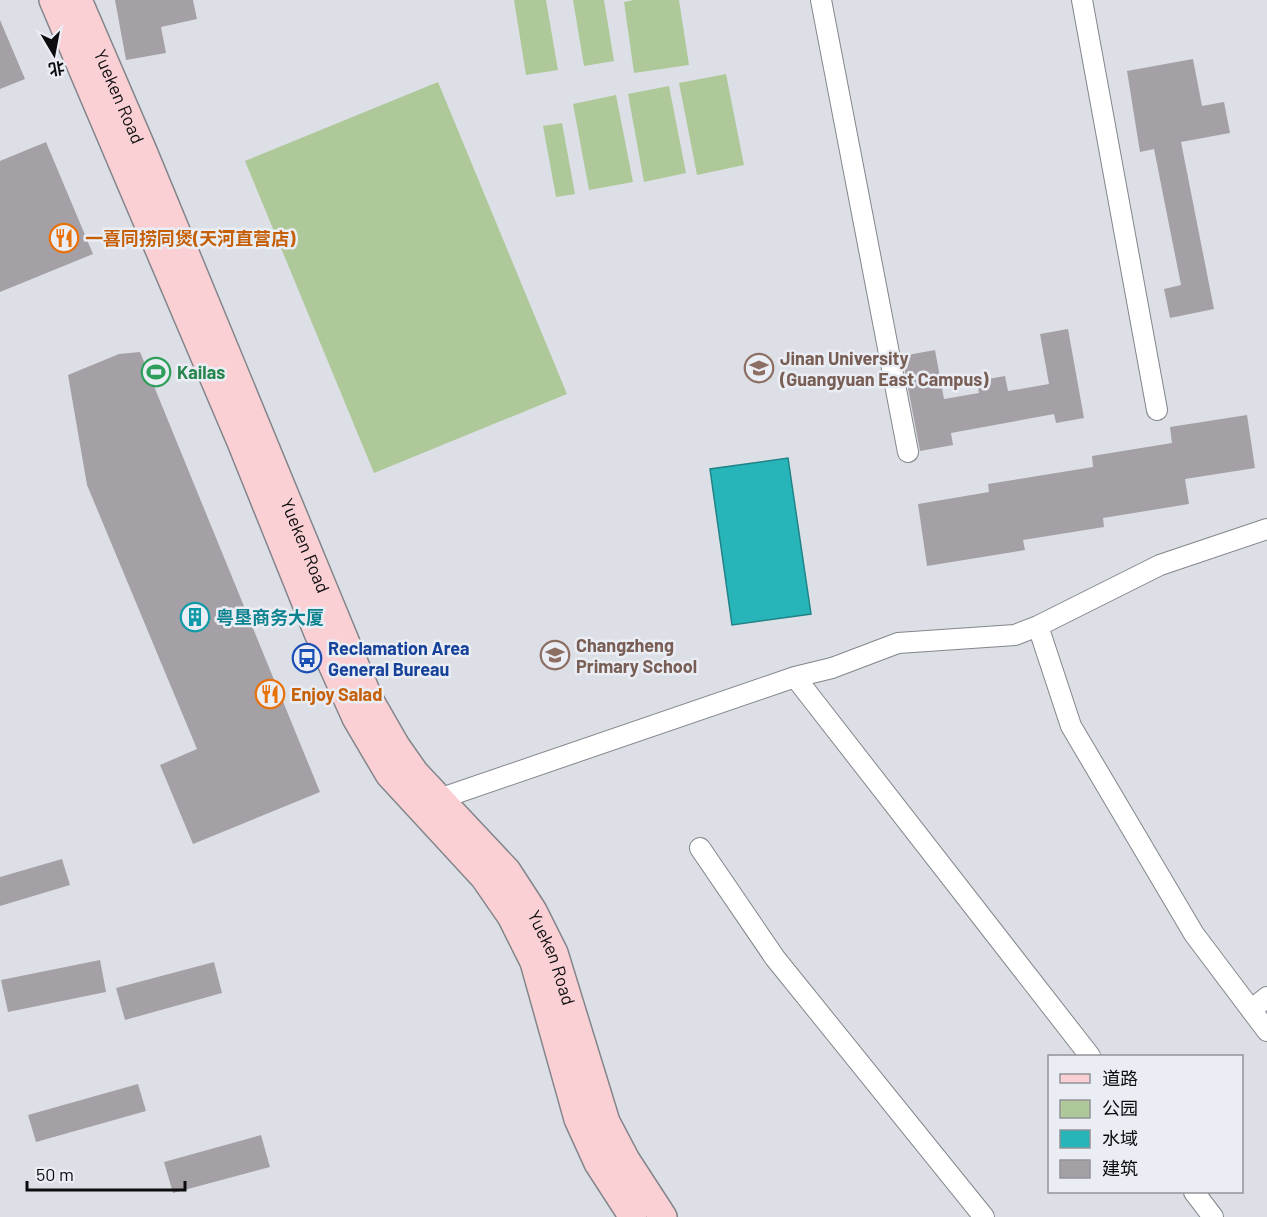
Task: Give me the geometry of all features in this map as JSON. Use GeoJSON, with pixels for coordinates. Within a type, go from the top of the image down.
{"type":"FeatureCollection","features":[{"type":"Feature","properties":{"kind":"main road","name":"Yueken Road"},"geometry":{"type":"LineString","coordinates":[[53,0],[241,442],[318,633],[356,718],[389,774],[484,877],[511,916],[534,962],[578,1119],[598,1163],[633,1217]]}},
{"type":"Feature","properties":{"kind":"main road","name":"Yueken Road"},"geometry":{"type":"LineString","coordinates":[[78,0],[148,162],[369,699],[396,746],[415,773],[507,871],[533,911],[554,952],[606,1122],[663,1217]]}},
{"type":"Feature","properties":{"kind":"street"},"geometry":{"type":"LineString","coordinates":[[821,0],[908,452]]}},
{"type":"Feature","properties":{"kind":"street"},"geometry":{"type":"LineString","coordinates":[[1082,0],[1157,410]]}},
{"type":"Feature","properties":{"kind":"street"},"geometry":{"type":"LineString","coordinates":[[439,799],[795,677],[832,668],[898,643],[1014,635],[1038,626],[1160,566],[1267,529]]}},
{"type":"Feature","properties":{"kind":"street"},"geometry":{"type":"LineString","coordinates":[[1038,626],[1071,726],[1194,934],[1267,1031]]}},
{"type":"Feature","properties":{"kind":"street"},"geometry":{"type":"LineString","coordinates":[[795,677],[1089,1055]]}},
{"type":"Feature","properties":{"kind":"street"},"geometry":{"type":"LineString","coordinates":[[700,848],[776,958],[984,1217]]}},
{"type":"Feature","properties":{"kind":"street"},"geometry":{"type":"LineString","coordinates":[[1251,1010],[1267,997]]}},
{"type":"Feature","properties":{"kind":"street"},"geometry":{"type":"LineString","coordinates":[[1195,1193],[1206,1215]]}},
{"type":"Feature","properties":{"kind":"green space"},"geometry":{"type":"Polygon","coordinates":[[[514,0],[546,0],[558,70],[526,75],[514,0]]]}},
{"type":"Feature","properties":{"kind":"green space"},"geometry":{"type":"Polygon","coordinates":[[[573,0],[604,0],[614,61],[584,66],[573,0]]]}},
{"type":"Feature","properties":{"kind":"green space"},"geometry":{"type":"Polygon","coordinates":[[[679,0],[689,65],[634,73],[624,2],[679,0]]]}},
{"type":"Feature","properties":{"kind":"green space"},"geometry":{"type":"Polygon","coordinates":[[[726,74],[744,165],[697,175],[679,83],[726,74]]]}},
{"type":"Feature","properties":{"kind":"green space"},"geometry":{"type":"Polygon","coordinates":[[[438,82],[567,394],[374,473],[245,161],[438,82]]]}},
{"type":"Feature","properties":{"kind":"green space"},"geometry":{"type":"Polygon","coordinates":[[[669,86],[686,173],[644,182],[628,94],[669,86]]]}},
{"type":"Feature","properties":{"kind":"green space"},"geometry":{"type":"Polygon","coordinates":[[[616,95],[633,182],[589,190],[573,104],[616,95]]]}},
{"type":"Feature","properties":{"kind":"green space"},"geometry":{"type":"Polygon","coordinates":[[[562,123],[575,194],[556,197],[543,126],[562,123]]]}},
{"type":"Feature","properties":{"kind":"water"},"geometry":{"type":"Polygon","coordinates":[[[788,458],[811,614],[732,625],[710,469],[788,458]]]}},
{"type":"Feature","properties":{"kind":"building"},"geometry":{"type":"Polygon","coordinates":[[[115,0],[193,0],[197,19],[161,27],[166,53],[126,60],[115,0]]]}},
{"type":"Feature","properties":{"kind":"building"},"geometry":{"type":"Polygon","coordinates":[[[0,20],[25,79],[0,89],[0,20]]]}},
{"type":"Feature","properties":{"kind":"building"},"geometry":{"type":"Polygon","coordinates":[[[1193,59],[1202,106],[1224,102],[1230,133],[1181,142],[1214,309],[1170,318],[1164,289],[1181,285],[1154,149],[1140,152],[1127,71],[1193,59]]]}},
{"type":"Feature","properties":{"kind":"building"},"geometry":{"type":"Polygon","coordinates":[[[46,142],[93,254],[0,292],[0,161],[46,142]]]}},
{"type":"Feature","properties":{"kind":"building"},"geometry":{"type":"Polygon","coordinates":[[[1068,329],[1084,418],[1056,423],[1054,414],[951,433],[953,445],[920,451],[902,356],[935,350],[944,399],[979,393],[977,381],[1005,376],[1008,391],[1049,384],[1040,334],[1068,329]]]}},
{"type":"Feature","properties":{"kind":"building","name":"粤垦商务大厦"},"geometry":{"type":"Polygon","coordinates":[[[140,352],[320,792],[193,844],[160,765],[197,749],[87,485],[68,375],[119,354],[140,352]]]}},
{"type":"Feature","properties":{"kind":"building"},"geometry":{"type":"Polygon","coordinates":[[[1247,415],[1255,468],[1185,479],[1189,504],[1103,518],[1104,527],[1023,540],[1025,550],[927,566],[918,504],[989,492],[988,484],[1093,467],[1092,456],[1172,443],[1170,427],[1247,415]]]}},
{"type":"Feature","properties":{"kind":"building"},"geometry":{"type":"Polygon","coordinates":[[[62,859],[70,885],[0,906],[0,877],[62,859]]]}},
{"type":"Feature","properties":{"kind":"building"},"geometry":{"type":"Polygon","coordinates":[[[100,960],[106,992],[8,1012],[1,980],[100,960]]]}},
{"type":"Feature","properties":{"kind":"building"},"geometry":{"type":"Polygon","coordinates":[[[214,962],[222,993],[125,1020],[116,988],[214,962]]]}},
{"type":"Feature","properties":{"kind":"building"},"geometry":{"type":"Polygon","coordinates":[[[138,1084],[146,1111],[36,1142],[28,1115],[138,1084]]]}},
{"type":"Feature","properties":{"kind":"building"},"geometry":{"type":"Polygon","coordinates":[[[261,1135],[270,1167],[173,1193],[164,1162],[261,1135]]]}},
{"type":"Feature","properties":{"kind":"place","name":"一喜同捞同煲(天河直营店)"},"geometry":{"type":"Point","coordinates":[64,238]}},
{"type":"Feature","properties":{"kind":"place","name":"Jinan University (Guangyuan East Campus)"},"geometry":{"type":"Point","coordinates":[759,368]}},
{"type":"Feature","properties":{"kind":"place","name":"Kailas"},"geometry":{"type":"Point","coordinates":[156,372]}},
{"type":"Feature","properties":{"kind":"place","name":"粤垦商务大厦"},"geometry":{"type":"Point","coordinates":[195,617]}},
{"type":"Feature","properties":{"kind":"place","name":"Changzheng Primary School"},"geometry":{"type":"Point","coordinates":[555,655]}},
{"type":"Feature","properties":{"kind":"place","name":"Reclamation Area General Bureau"},"geometry":{"type":"Point","coordinates":[307,658]}},
{"type":"Feature","properties":{"kind":"place","name":"Enjoy Salad"},"geometry":{"type":"Point","coordinates":[270,694]}}]}
